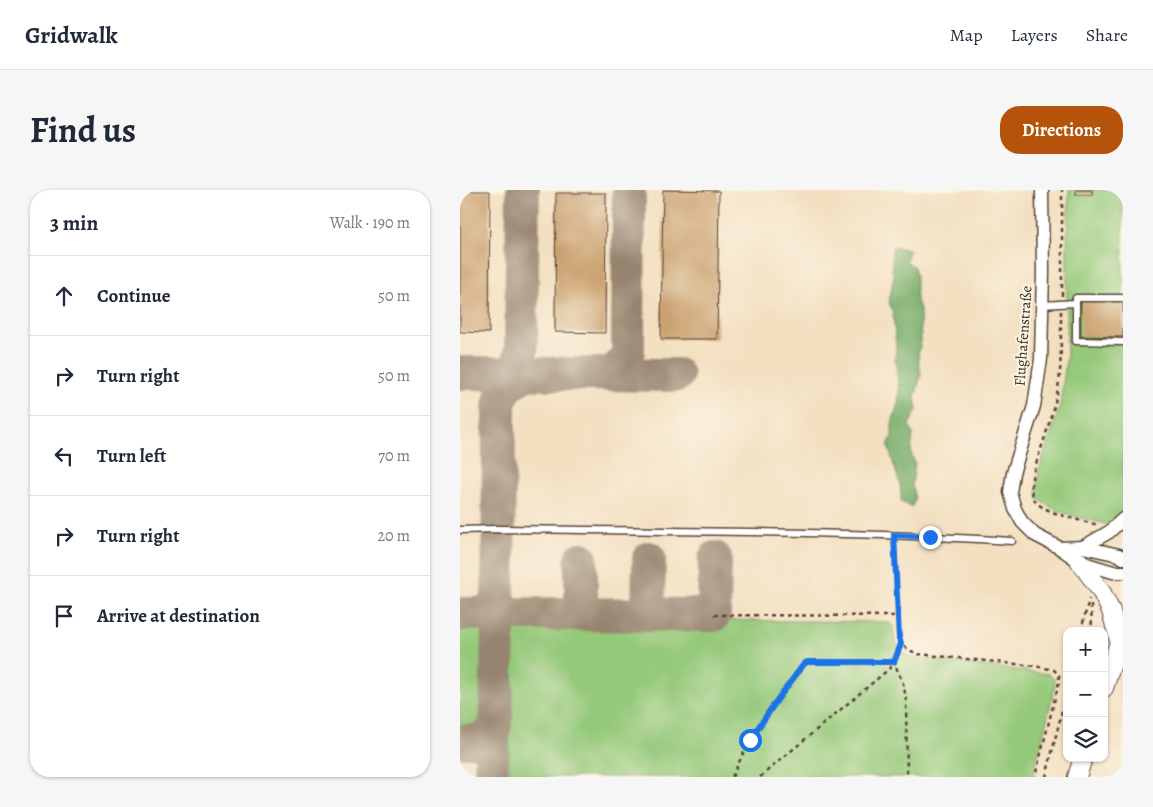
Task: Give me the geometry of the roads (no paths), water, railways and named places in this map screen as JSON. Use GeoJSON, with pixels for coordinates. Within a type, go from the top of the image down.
{"type":"FeatureCollection","features":[{"type":"Feature","properties":{"kind":"main road"},"geometry":{"type":"LineString","coordinates":[[1082,554],[1121,635],[1108,677]]}},
{"type":"Feature","properties":{"kind":"main road"},"geometry":{"type":"LineString","coordinates":[[1108,680],[1123,658]]}},
{"type":"Feature","properties":{"kind":"main road"},"geometry":{"type":"LineString","coordinates":[[1077,777],[1081,762]]}},
{"type":"Feature","properties":{"kind":"street","name":"Flughafenstraße"},"geometry":{"type":"LineString","coordinates":[[1042,190],[1041,359],[1034,406],[1013,474],[1010,492],[1015,509],[1022,522],[1035,535],[1060,548],[1082,554],[1119,555],[1123,558]]}},
{"type":"Feature","properties":{"kind":"street"},"geometry":{"type":"LineString","coordinates":[[1082,554],[1123,519]]}},
{"type":"Feature","properties":{"kind":"street","name":"Flughafenstraße"},"geometry":{"type":"LineString","coordinates":[[1082,554],[1113,572],[1123,572]]}},
{"type":"Feature","properties":{"kind":"lane"},"geometry":{"type":"LineString","coordinates":[[1123,298],[1076,298],[1076,341],[1123,342]]}},
{"type":"Feature","properties":{"kind":"lane"},"geometry":{"type":"LineString","coordinates":[[1042,305],[1076,303]]}},
{"type":"Feature","properties":{"kind":"lane"},"geometry":{"type":"LineString","coordinates":[[460,530],[894,535],[1012,542]]}}]}
